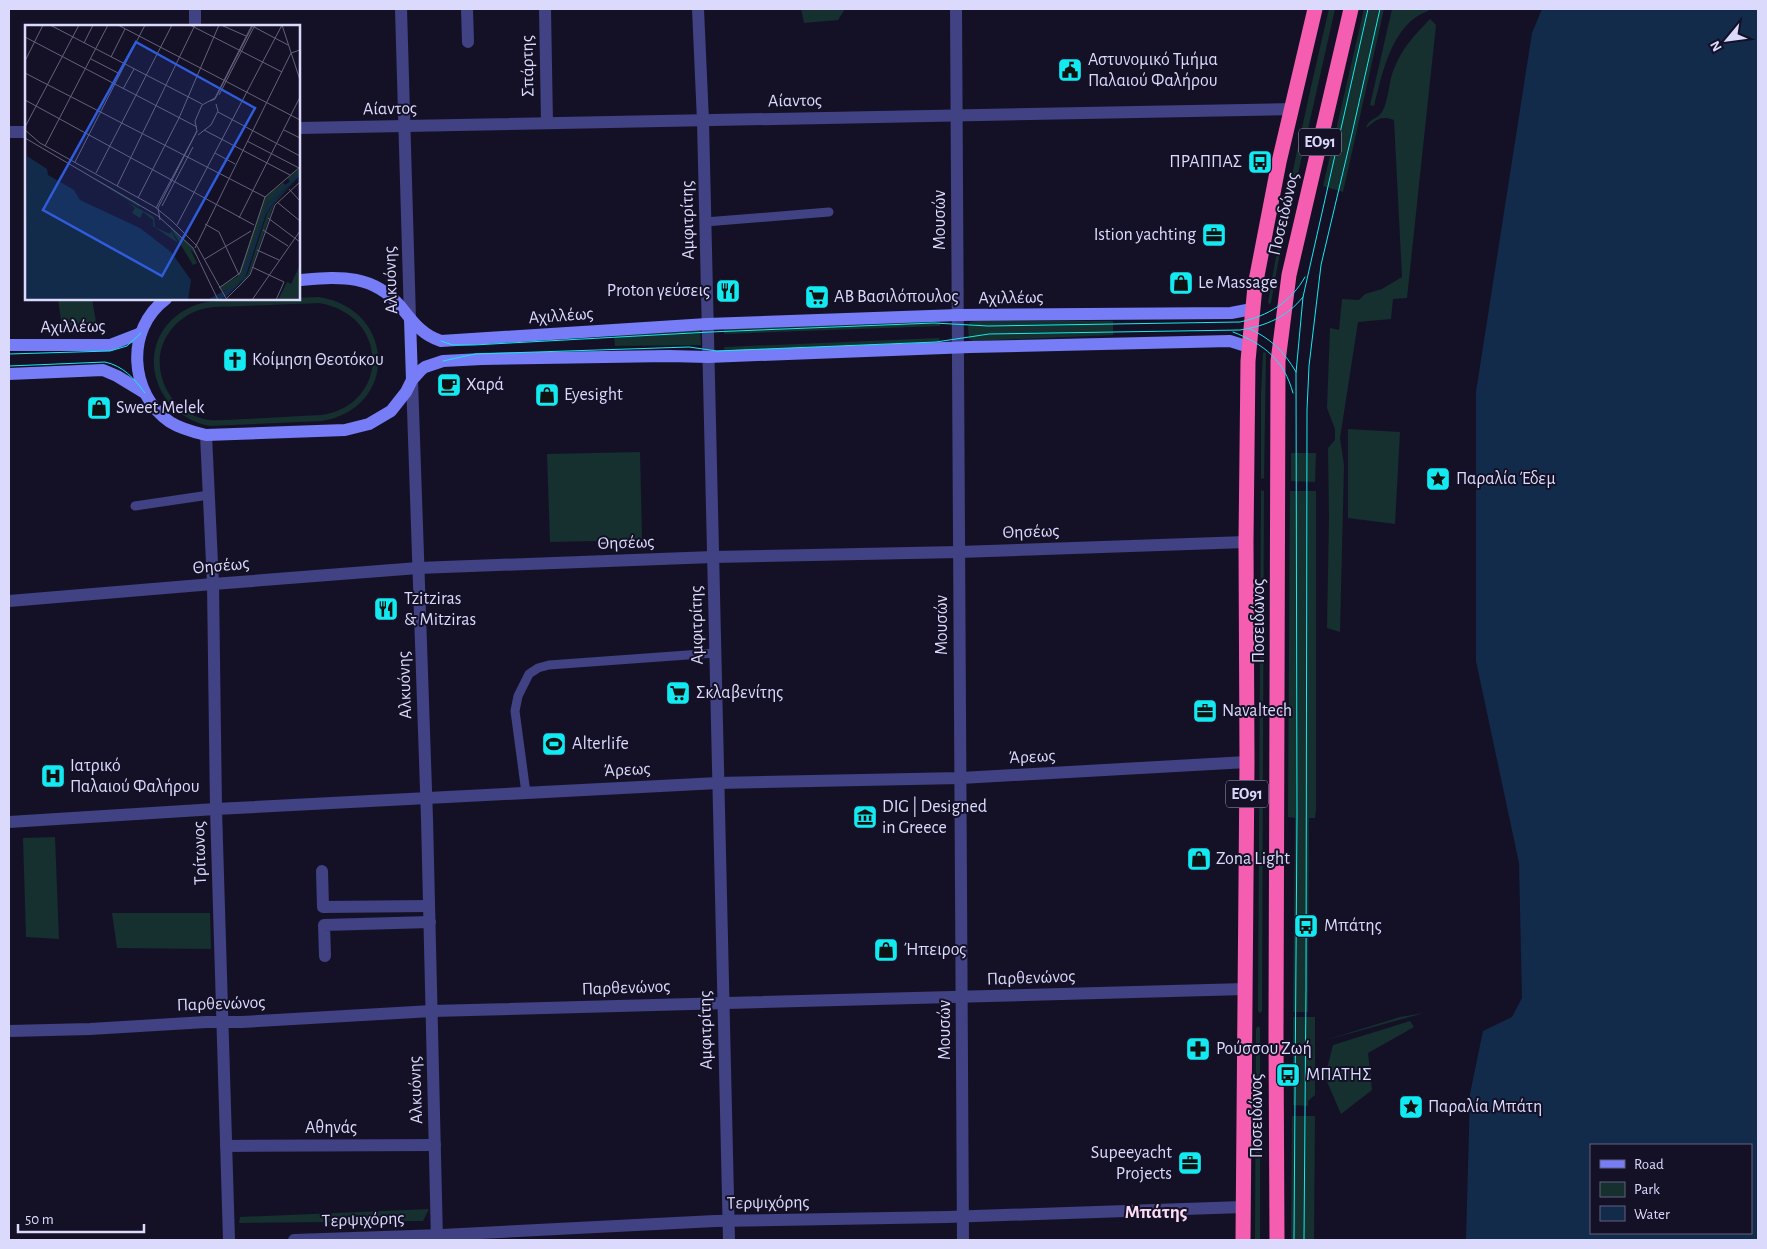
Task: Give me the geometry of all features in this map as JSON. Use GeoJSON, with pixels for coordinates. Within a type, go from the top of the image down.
{"type":"FeatureCollection","features":[{"type":"Feature","properties":{"kind":"highway","name":"Ποσειδώνος"},"geometry":{"type":"LineString","coordinates":[[1243,1240],[1247,762],[1246,542],[1249,347],[1252,309],[1279,162],[1315,9]]}},
{"type":"Feature","properties":{"kind":"highway","name":"Ποσειδώνος"},"geometry":{"type":"LineString","coordinates":[[1277,1240],[1278,360],[1289,275],[1351,9]]}},
{"type":"Feature","properties":{"kind":"main road"},"geometry":{"type":"LineString","coordinates":[[300,280],[336,277],[361,280],[384,291],[410,319]]}},
{"type":"Feature","properties":{"kind":"main road"},"geometry":{"type":"LineString","coordinates":[[165,300],[154,310],[141,333],[137,350],[137,369],[145,393],[152,404],[180,428],[206,435],[357,428],[381,419],[391,411],[406,392],[412,380],[425,367],[443,361],[482,358],[708,357],[1230,341],[1249,347]]}},
{"type":"Feature","properties":{"kind":"main road","name":"Αχιλλέως"},"geometry":{"type":"LineString","coordinates":[[410,319],[418,328],[434,339],[441,341],[707,324],[958,316],[1231,313],[1252,309]]}},
{"type":"Feature","properties":{"kind":"main road","name":"Αλκυόνης"},"geometry":{"type":"LineString","coordinates":[[410,319],[412,380]]}},
{"type":"Feature","properties":{"kind":"main road","name":"Αχιλλέως"},"geometry":{"type":"LineString","coordinates":[[9,345],[110,345],[141,333]]}},
{"type":"Feature","properties":{"kind":"main road"},"geometry":{"type":"LineString","coordinates":[[9,374],[102,370],[117,376],[145,393]]}},
{"type":"Feature","properties":{"kind":"street"},"geometry":{"type":"LineString","coordinates":[[195,9],[196,25]]}},
{"type":"Feature","properties":{"kind":"street","name":"Αλκυόνης"},"geometry":{"type":"LineString","coordinates":[[400,9],[410,319]]}},
{"type":"Feature","properties":{"kind":"street"},"geometry":{"type":"LineString","coordinates":[[467,9],[468,42]]}},
{"type":"Feature","properties":{"kind":"street","name":"Σπάρτης"},"geometry":{"type":"LineString","coordinates":[[544,9],[546,123]]}},
{"type":"Feature","properties":{"kind":"street","name":"Αμφιτρίτης"},"geometry":{"type":"LineString","coordinates":[[698,9],[703,121],[729,1240]]}},
{"type":"Feature","properties":{"kind":"street","name":"Μουσών"},"geometry":{"type":"LineString","coordinates":[[956,9],[963,1240]]}},
{"type":"Feature","properties":{"kind":"street","name":"Αίαντος"},"geometry":{"type":"LineString","coordinates":[[300,128],[1292,109]]}},
{"type":"Feature","properties":{"kind":"street"},"geometry":{"type":"LineString","coordinates":[[9,132],[25,132]]}},
{"type":"Feature","properties":{"kind":"street","name":"Αλκυόνης"},"geometry":{"type":"LineString","coordinates":[[412,380],[430,906],[437,1238]]}},
{"type":"Feature","properties":{"kind":"street","name":"Τρίτωνος"},"geometry":{"type":"LineString","coordinates":[[206,435],[213,584],[216,809],[229,1240]]}},
{"type":"Feature","properties":{"kind":"street","name":"Θησέως"},"geometry":{"type":"LineString","coordinates":[[9,602],[418,568],[713,557],[959,552],[1246,542]]}},
{"type":"Feature","properties":{"kind":"street","name":"Άρεως"},"geometry":{"type":"LineString","coordinates":[[9,822],[216,809],[718,783],[961,778],[1247,762]]}},
{"type":"Feature","properties":{"kind":"street"},"geometry":{"type":"LineString","coordinates":[[322,871],[323,907],[430,906]]}},
{"type":"Feature","properties":{"kind":"street"},"geometry":{"type":"LineString","coordinates":[[324,956],[324,924],[430,922]]}},
{"type":"Feature","properties":{"kind":"street","name":"Παρθενώνος"},"geometry":{"type":"LineString","coordinates":[[9,1031],[432,1011],[1244,988]]}},
{"type":"Feature","properties":{"kind":"street","name":"Αθηνάς"},"geometry":{"type":"LineString","coordinates":[[226,1146],[436,1145]]}},
{"type":"Feature","properties":{"kind":"street","name":"Τερψιχόρης"},"geometry":{"type":"LineString","coordinates":[[294,1240],[437,1238],[728,1222],[1243,1207]]}},
{"type":"Feature","properties":{"kind":"lane"},"geometry":{"type":"LineString","coordinates":[[705,222],[829,212]]}},
{"type":"Feature","properties":{"kind":"lane"},"geometry":{"type":"LineString","coordinates":[[135,506],[209,495]]}},
{"type":"Feature","properties":{"kind":"lane"},"geometry":{"type":"LineString","coordinates":[[526,793],[514,711],[523,684],[529,674],[538,668],[549,665],[715,653]]}},
{"type":"Feature","properties":{"kind":"green space"},"geometry":{"type":"Polygon","coordinates":[[[801,9],[845,9],[838,20],[804,23],[801,9]]]}},
{"type":"Feature","properties":{"kind":"green space"},"geometry":{"type":"Polygon","coordinates":[[[1329,9],[1335,9],[1278,263],[1271,303],[1269,304],[1304,118],[1329,9]]]}},
{"type":"Feature","properties":{"kind":"green space"},"geometry":{"type":"Polygon","coordinates":[[[1364,9],[1384,9],[1343,192],[1323,186],[1364,9]]]}},
{"type":"Feature","properties":{"kind":"green space"},"geometry":{"type":"Polygon","coordinates":[[[1392,9],[1429,9],[1405,26],[1397,38],[1385,65],[1374,106],[1370,105],[1392,9]]]}},
{"type":"Feature","properties":{"kind":"green space"},"geometry":{"type":"Polygon","coordinates":[[[1430,19],[1436,25],[1407,298],[1393,299],[1391,319],[1358,322],[1340,438],[1344,465],[1340,632],[1327,628],[1328,448],[1335,440],[1335,429],[1327,408],[1330,328],[1339,330],[1342,299],[1359,300],[1365,294],[1382,289],[1402,277],[1394,120],[1382,118],[1366,128],[1384,109],[1394,68],[1402,52],[1430,19]]]}},
{"type":"Feature","properties":{"kind":"green space"},"geometry":{"type":"Polygon","coordinates":[[[319,297],[344,305],[363,320],[374,338],[378,359],[375,379],[365,398],[347,412],[322,421],[210,426],[189,419],[172,406],[161,390],[155,372],[154,353],[160,335],[172,319],[197,304],[242,300],[300,300],[300,298],[319,297]],[[319,303],[206,308],[187,315],[167,335],[160,355],[162,376],[170,395],[177,403],[184,410],[204,419],[224,420],[322,415],[344,408],[360,395],[370,378],[373,359],[369,341],[359,324],[342,311],[319,303]]]}},
{"type":"Feature","properties":{"kind":"green space"},"geometry":{"type":"Polygon","coordinates":[[[58,300],[92,300],[96,322],[62,327],[58,300]]]}},
{"type":"Feature","properties":{"kind":"green space"},"geometry":{"type":"Polygon","coordinates":[[[940,319],[940,326],[724,334],[724,328],[940,319]]]}},
{"type":"Feature","properties":{"kind":"green space"},"geometry":{"type":"Polygon","coordinates":[[[1113,321],[1113,335],[973,341],[969,339],[968,327],[970,322],[1113,321]]]}},
{"type":"Feature","properties":{"kind":"green space"},"geometry":{"type":"Polygon","coordinates":[[[700,328],[701,345],[615,346],[614,334],[700,328]]]}},
{"type":"Feature","properties":{"kind":"green space"},"geometry":{"type":"Polygon","coordinates":[[[939,338],[940,344],[725,353],[724,347],[939,338]]]}},
{"type":"Feature","properties":{"kind":"green space"},"geometry":{"type":"Polygon","coordinates":[[[1264,352],[1266,353],[1264,478],[1262,479],[1261,395],[1264,352]]]}},
{"type":"Feature","properties":{"kind":"green space"},"geometry":{"type":"Polygon","coordinates":[[[1348,429],[1400,432],[1395,524],[1348,518],[1348,429]]]}},
{"type":"Feature","properties":{"kind":"green space"},"geometry":{"type":"Polygon","coordinates":[[[640,452],[642,540],[550,542],[547,454],[640,452]]]}},
{"type":"Feature","properties":{"kind":"green space"},"geometry":{"type":"Polygon","coordinates":[[[1291,453],[1316,453],[1315,482],[1291,481],[1291,453]]]}},
{"type":"Feature","properties":{"kind":"green space"},"geometry":{"type":"Polygon","coordinates":[[[1261,490],[1264,491],[1262,1011],[1260,1013],[1258,1011],[1261,490]]]}},
{"type":"Feature","properties":{"kind":"green space"},"geometry":{"type":"Polygon","coordinates":[[[1290,491],[1316,491],[1316,809],[1315,818],[1309,818],[1308,1012],[1293,1012],[1295,818],[1288,817],[1290,491]]]}},
{"type":"Feature","properties":{"kind":"green space"},"geometry":{"type":"Polygon","coordinates":[[[55,837],[59,939],[26,937],[23,838],[55,837]]]}},
{"type":"Feature","properties":{"kind":"green space"},"geometry":{"type":"Polygon","coordinates":[[[112,913],[210,913],[211,949],[117,948],[112,913]]]}},
{"type":"Feature","properties":{"kind":"green space"},"geometry":{"type":"Polygon","coordinates":[[[1424,1013],[1326,1040],[1400,1017],[1424,1013]]]}},
{"type":"Feature","properties":{"kind":"green space"},"geometry":{"type":"Polygon","coordinates":[[[1293,1017],[1315,1017],[1315,1095],[1308,1101],[1308,1106],[1293,1105],[1293,1017]]]}},
{"type":"Feature","properties":{"kind":"green space"},"geometry":{"type":"Polygon","coordinates":[[[1410,1021],[1414,1027],[1368,1053],[1372,1090],[1341,1114],[1325,1077],[1333,1045],[1410,1021]]]}},
{"type":"Feature","properties":{"kind":"green space"},"geometry":{"type":"Polygon","coordinates":[[[1258,1026],[1260,1028],[1260,1240],[1255,1240],[1256,1029],[1258,1026]]]}},
{"type":"Feature","properties":{"kind":"green space"},"geometry":{"type":"Polygon","coordinates":[[[1292,1116],[1315,1116],[1314,1240],[1291,1240],[1292,1116]]]}},
{"type":"Feature","properties":{"kind":"green space"},"geometry":{"type":"Polygon","coordinates":[[[429,1209],[423,1221],[239,1223],[240,1217],[429,1209]]]}},
{"type":"Feature","properties":{"kind":"water"},"geometry":{"type":"Polygon","coordinates":[[[1542,9],[1758,9],[1758,1240],[1466,1240],[1470,1094],[1483,1031],[1512,1017],[1522,998],[1519,863],[1476,661],[1476,392],[1532,33],[1542,9]]]}},
{"type":"Feature","properties":{"kind":"tram line"},"geometry":{"type":"LineString","coordinates":[[1294,1240],[1297,816],[1296,373],[1303,297],[1368,9]]}},
{"type":"Feature","properties":{"kind":"tram line"},"geometry":{"type":"LineString","coordinates":[[1304,1240],[1307,410],[1309,366],[1321,265],[1380,9]]}},
{"type":"Feature","properties":{"kind":"tram line"},"geometry":{"type":"LineString","coordinates":[[441,341],[453,345],[474,345],[710,332],[934,323],[988,326],[1240,322],[1260,316],[1278,307],[1293,294],[1305,277]]}},
{"type":"Feature","properties":{"kind":"tram line"},"geometry":{"type":"LineString","coordinates":[[443,361],[475,354],[689,347],[717,351],[936,342],[989,334],[1240,330],[1275,320],[1290,310],[1303,297]]}},
{"type":"Feature","properties":{"kind":"tram line"},"geometry":{"type":"LineString","coordinates":[[1248,328],[1276,346],[1296,372]]}},
{"type":"Feature","properties":{"kind":"tram line"},"geometry":{"type":"LineString","coordinates":[[1233,332],[1254,342],[1278,362],[1289,381],[1293,393]]}},
{"type":"Feature","properties":{"kind":"tram line"},"geometry":{"type":"LineString","coordinates":[[9,354],[110,351],[127,346],[141,333]]}},
{"type":"Feature","properties":{"kind":"tram line"},"geometry":{"type":"LineString","coordinates":[[9,366],[105,362],[117,366],[128,373],[145,393]]}},
{"type":"Feature","properties":{"kind":"place","name":"Αστυνομικό Τμήμα Παλαιού Φαλήρου"},"geometry":{"type":"Point","coordinates":[1070,70]}},
{"type":"Feature","properties":{"kind":"place","name":"ΠΡΑΠΠΑΣ"},"geometry":{"type":"Point","coordinates":[1260,162]}},
{"type":"Feature","properties":{"kind":"place","name":"Istion yachting"},"geometry":{"type":"Point","coordinates":[1214,235]}},
{"type":"Feature","properties":{"kind":"place","name":"Le Massage"},"geometry":{"type":"Point","coordinates":[1181,283]}},
{"type":"Feature","properties":{"kind":"place","name":"Proton γεύσεις"},"geometry":{"type":"Point","coordinates":[728,291]}},
{"type":"Feature","properties":{"kind":"place","name":"ΑΒ Βασιλόπουλος"},"geometry":{"type":"Point","coordinates":[817,297]}},
{"type":"Feature","properties":{"kind":"place","name":"Κοίμηση Θεοτόκου"},"geometry":{"type":"Point","coordinates":[235,360]}},
{"type":"Feature","properties":{"kind":"place","name":"Χαρά"},"geometry":{"type":"Point","coordinates":[449,385]}},
{"type":"Feature","properties":{"kind":"place","name":"Eyesight"},"geometry":{"type":"Point","coordinates":[547,395]}},
{"type":"Feature","properties":{"kind":"place","name":"Sweet Melek"},"geometry":{"type":"Point","coordinates":[99,408]}},
{"type":"Feature","properties":{"kind":"place","name":"Παραλία Έδεμ"},"geometry":{"type":"Point","coordinates":[1438,479]}},
{"type":"Feature","properties":{"kind":"place","name":"Tzitziras & Mitziras"},"geometry":{"type":"Point","coordinates":[386,609]}},
{"type":"Feature","properties":{"kind":"place","name":"Σκλαβενίτης"},"geometry":{"type":"Point","coordinates":[678,693]}},
{"type":"Feature","properties":{"kind":"place","name":"Navaltech"},"geometry":{"type":"Point","coordinates":[1205,711]}},
{"type":"Feature","properties":{"kind":"place","name":"Alterlife"},"geometry":{"type":"Point","coordinates":[554,744]}},
{"type":"Feature","properties":{"kind":"place","name":"Ιατρικό Παλαιού Φαλήρου"},"geometry":{"type":"Point","coordinates":[53,776]}},
{"type":"Feature","properties":{"kind":"place","name":"DIG | Designed in Greece"},"geometry":{"type":"Point","coordinates":[865,817]}},
{"type":"Feature","properties":{"kind":"place","name":"Zona Light"},"geometry":{"type":"Point","coordinates":[1199,859]}},
{"type":"Feature","properties":{"kind":"place","name":"Μπάτης"},"geometry":{"type":"Point","coordinates":[1306,926]}},
{"type":"Feature","properties":{"kind":"place","name":"Ήπειρος"},"geometry":{"type":"Point","coordinates":[886,950]}},
{"type":"Feature","properties":{"kind":"place","name":"Ρούσσου Ζωή"},"geometry":{"type":"Point","coordinates":[1198,1049]}},
{"type":"Feature","properties":{"kind":"place","name":"ΜΠΑΤΗΣ"},"geometry":{"type":"Point","coordinates":[1288,1075]}},
{"type":"Feature","properties":{"kind":"place","name":"Παραλία Μπάτη"},"geometry":{"type":"Point","coordinates":[1411,1107]}},
{"type":"Feature","properties":{"kind":"place","name":"Supeeyacht Projects"},"geometry":{"type":"Point","coordinates":[1190,1163]}},
{"type":"Feature","properties":{"kind":"district","name":"Μπάτης"},"geometry":{"type":"Point","coordinates":[1156,1212]}}]}
